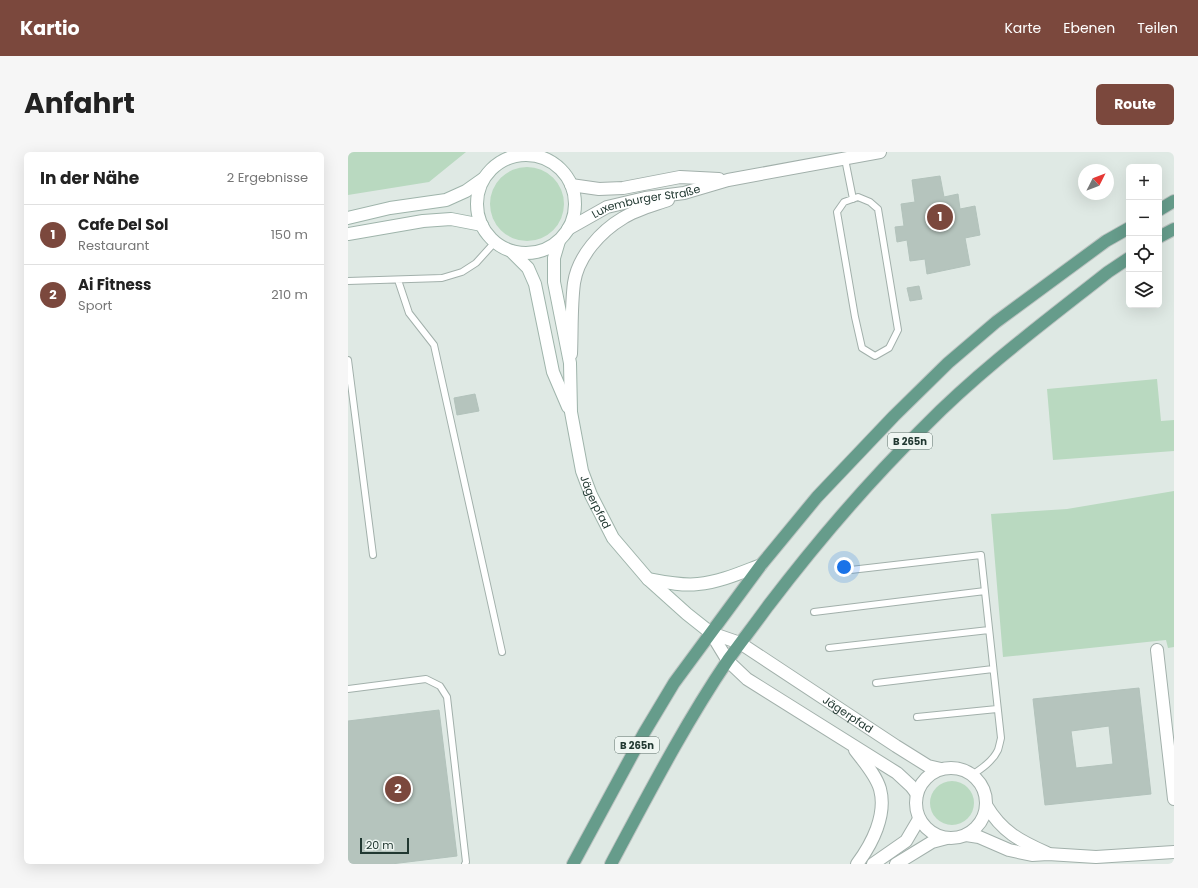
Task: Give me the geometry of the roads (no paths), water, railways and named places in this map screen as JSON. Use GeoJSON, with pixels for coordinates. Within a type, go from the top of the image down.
{"type":"FeatureCollection","features":[{"type":"Feature","properties":{"kind":"main road"},"geometry":{"type":"LineString","coordinates":[[1162,208],[1174,201]]}},
{"type":"Feature","properties":{"kind":"main road"},"geometry":{"type":"LineString","coordinates":[[1161,236],[1174,229]]}},
{"type":"Feature","properties":{"kind":"main road","name":"B 265n"},"geometry":{"type":"LineString","coordinates":[[573,864],[644,733],[674,683],[761,565],[817,497],[894,416],[948,363],[996,322],[1106,241],[1126,230]]}},
{"type":"Feature","properties":{"kind":"main road","name":"B 265n"},"geometry":{"type":"LineString","coordinates":[[611,864],[698,708],[740,643],[790,576],[854,500],[925,425],[984,371],[1108,272],[1126,260]]}},
{"type":"Feature","properties":{"kind":"street","name":"Luxemburger Straße"},"geometry":{"type":"LineString","coordinates":[[568,230],[607,207],[645,198],[684,193],[728,180],[880,152]]}},
{"type":"Feature","properties":{"kind":"street"},"geometry":{"type":"LineString","coordinates":[[348,218],[390,208],[446,200],[466,191],[484,178],[494,166],[507,158],[522,153],[534,155],[557,165],[572,185],[575,208],[573,219],[568,230],[559,241],[545,250],[528,253],[511,251]]}},
{"type":"Feature","properties":{"kind":"street"},"geometry":{"type":"LineString","coordinates":[[484,178],[479,189],[477,201],[478,214],[482,226],[495,242],[511,251],[528,268],[535,284],[553,372],[570,412]]}},
{"type":"Feature","properties":{"kind":"street","name":"Luxemburger Straße"},"geometry":{"type":"LineString","coordinates":[[572,185],[599,189],[623,188],[680,178],[728,180]]}},
{"type":"Feature","properties":{"kind":"street"},"geometry":{"type":"LineString","coordinates":[[570,412],[570,364],[574,282],[589,248],[603,232],[624,217],[684,193]]}},
{"type":"Feature","properties":{"kind":"street"},"geometry":{"type":"LineString","coordinates":[[348,234],[451,219],[482,226]]}},
{"type":"Feature","properties":{"kind":"street"},"geometry":{"type":"LineString","coordinates":[[559,241],[554,258],[554,282],[570,364]]}},
{"type":"Feature","properties":{"kind":"street","name":"Jägerpfad"},"geometry":{"type":"LineString","coordinates":[[570,412],[582,471],[591,495],[614,538],[648,579],[711,633],[740,643],[928,766],[941,768]]}},
{"type":"Feature","properties":{"kind":"street"},"geometry":{"type":"LineString","coordinates":[[648,579],[676,584],[697,585],[727,578],[761,565]]}},
{"type":"Feature","properties":{"kind":"street"},"geometry":{"type":"LineString","coordinates":[[711,633],[728,661],[748,679],[897,773],[911,786],[916,794]]}},
{"type":"Feature","properties":{"kind":"street"},"geometry":{"type":"LineString","coordinates":[[1157,650],[1174,799]]}},
{"type":"Feature","properties":{"kind":"street"},"geometry":{"type":"LineString","coordinates":[[851,744],[875,779],[880,789],[882,805],[877,828],[867,850],[856,864]]}},
{"type":"Feature","properties":{"kind":"street"},"geometry":{"type":"LineString","coordinates":[[896,864],[932,842],[966,835],[974,830],[980,823],[985,815],[986,805],[984,790],[981,783],[972,774],[960,768],[941,768],[930,774],[922,783],[916,794],[915,802],[919,819],[926,828],[936,835],[947,838]]}},
{"type":"Feature","properties":{"kind":"street"},"geometry":{"type":"LineString","coordinates":[[986,805],[994,818],[1006,831],[1048,854]]}},
{"type":"Feature","properties":{"kind":"street"},"geometry":{"type":"LineString","coordinates":[[873,864],[906,841],[919,819]]}},
{"type":"Feature","properties":{"kind":"street"},"geometry":{"type":"LineString","coordinates":[[966,835],[979,837],[1009,850],[1032,855],[1048,854],[1096,860],[1174,852]]}},
{"type":"Feature","properties":{"kind":"lane"},"geometry":{"type":"LineString","coordinates":[[845,159],[853,199]]}},
{"type":"Feature","properties":{"kind":"lane"},"geometry":{"type":"LineString","coordinates":[[858,197],[870,202],[878,209],[898,330],[889,348],[875,356],[862,348],[855,316],[838,212],[844,202],[853,199],[858,197]]}},
{"type":"Feature","properties":{"kind":"lane"},"geometry":{"type":"LineString","coordinates":[[348,281],[442,278],[462,272],[476,263],[495,242]]}},
{"type":"Feature","properties":{"kind":"lane"},"geometry":{"type":"LineString","coordinates":[[398,280],[409,312],[434,346],[502,652]]}},
{"type":"Feature","properties":{"kind":"lane"},"geometry":{"type":"LineString","coordinates":[[348,360],[373,555]]}},
{"type":"Feature","properties":{"kind":"lane"},"geometry":{"type":"LineString","coordinates":[[842,571],[981,555],[1000,738],[998,751],[989,762],[972,774]]}},
{"type":"Feature","properties":{"kind":"lane"},"geometry":{"type":"LineString","coordinates":[[814,612],[985,591]]}},
{"type":"Feature","properties":{"kind":"lane"},"geometry":{"type":"LineString","coordinates":[[829,648],[989,630]]}},
{"type":"Feature","properties":{"kind":"lane"},"geometry":{"type":"LineString","coordinates":[[876,683],[993,669]]}},
{"type":"Feature","properties":{"kind":"lane"},"geometry":{"type":"LineString","coordinates":[[348,689],[426,679],[440,686],[447,697],[466,862],[465,864]]}},
{"type":"Feature","properties":{"kind":"lane"},"geometry":{"type":"LineString","coordinates":[[917,717],[997,709]]}},
{"type":"Feature","properties":{"kind":"place","name":"Cafe Del Sol"},"geometry":{"type":"Point","coordinates":[940,217]}},
{"type":"Feature","properties":{"kind":"place","name":"Ai Fitness"},"geometry":{"type":"Point","coordinates":[398,789]}}]}
